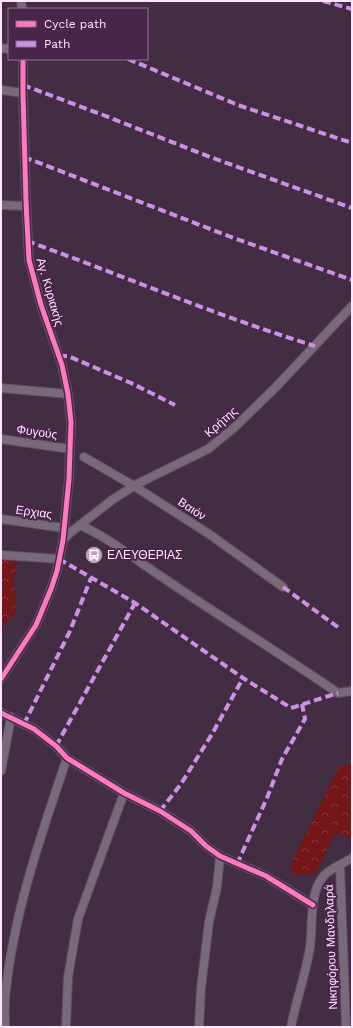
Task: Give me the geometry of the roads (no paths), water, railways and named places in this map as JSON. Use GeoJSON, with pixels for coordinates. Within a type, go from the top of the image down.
{"type":"FeatureCollection","features":[{"type":"Feature","properties":{"kind":"street","name":"Αγ. Κυριακής"},"geometry":{"type":"LineString","coordinates":[[1,679],[36,625],[51,589],[63,540],[69,479],[71,422],[68,394],[59,356],[30,266],[26,206],[23,60]]}},
{"type":"Feature","properties":{"kind":"street"},"geometry":{"type":"LineString","coordinates":[[1,90],[23,93]]}},
{"type":"Feature","properties":{"kind":"street"},"geometry":{"type":"LineString","coordinates":[[1,205],[26,206]]}},
{"type":"Feature","properties":{"kind":"street","name":"Κρήτης"},"geometry":{"type":"LineString","coordinates":[[63,540],[112,500],[134,486],[208,450],[275,388],[352,306]]}},
{"type":"Feature","properties":{"kind":"street"},"geometry":{"type":"LineString","coordinates":[[1,388],[68,394]]}},
{"type":"Feature","properties":{"kind":"street","name":"Φυγούς"},"geometry":{"type":"LineString","coordinates":[[1,439],[70,449]]}},
{"type":"Feature","properties":{"kind":"street","name":"Βαιόν"},"geometry":{"type":"LineString","coordinates":[[84,457],[134,486],[209,534],[283,587]]}},
{"type":"Feature","properties":{"kind":"street","name":"Ερχιας"},"geometry":{"type":"LineString","coordinates":[[1,519],[64,528]]}},
{"type":"Feature","properties":{"kind":"street"},"geometry":{"type":"LineString","coordinates":[[80,525],[99,534],[338,693],[352,691]]}},
{"type":"Feature","properties":{"kind":"street"},"geometry":{"type":"LineString","coordinates":[[1,555],[59,559]]}},
{"type":"Feature","properties":{"kind":"street"},"geometry":{"type":"LineString","coordinates":[[1,713],[34,729],[56,746],[67,758],[124,793],[160,811],[191,831],[206,846],[220,856],[266,876],[313,905]]}},
{"type":"Feature","properties":{"kind":"street"},"geometry":{"type":"LineString","coordinates":[[1,771],[11,717]]}},
{"type":"Feature","properties":{"kind":"street"},"geometry":{"type":"LineString","coordinates":[[5,1027],[6,991],[14,936],[42,830],[67,758]]}},
{"type":"Feature","properties":{"kind":"street"},"geometry":{"type":"LineString","coordinates":[[66,1027],[68,977],[78,919],[124,793]]}},
{"type":"Feature","properties":{"kind":"street"},"geometry":{"type":"LineString","coordinates":[[199,1027],[201,988],[209,922],[217,887],[220,856]]}},
{"type":"Feature","properties":{"kind":"street"},"geometry":{"type":"LineString","coordinates":[[291,1027],[310,946],[313,905],[319,882],[327,872],[352,858]]}},
{"type":"Feature","properties":{"kind":"street","name":"Νικηφόρου Μανδηλαρά"},"geometry":{"type":"LineString","coordinates":[[340,866],[346,1026]]}},
{"type":"Feature","properties":{"kind":"place","name":"ΕΛΕΥΘΕΡΙΑΣ"},"geometry":{"type":"Point","coordinates":[94,555]}}]}
